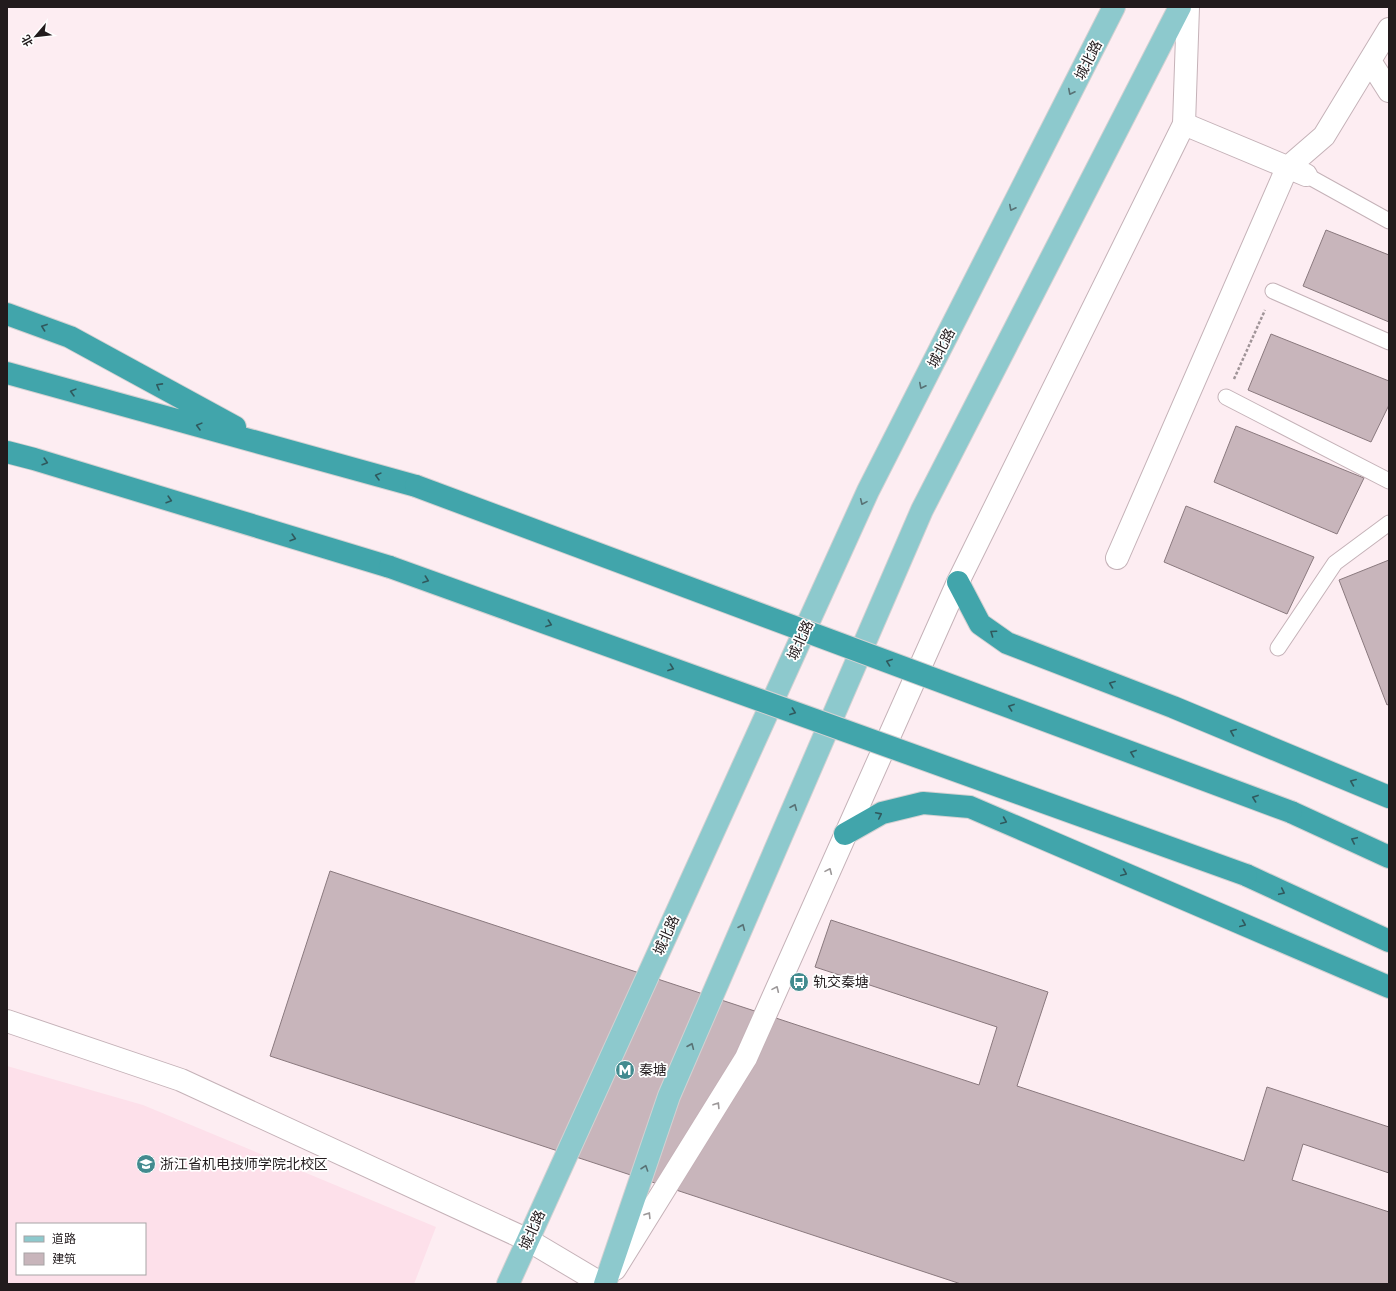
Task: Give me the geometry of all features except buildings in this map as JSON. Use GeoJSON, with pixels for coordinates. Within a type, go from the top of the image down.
{"type":"FeatureCollection","features":[{"type":"Feature","properties":{"kind":"highway"},"geometry":{"type":"LineString","coordinates":[[7,314],[70,337],[267,445]]}},
{"type":"Feature","properties":{"kind":"highway"},"geometry":{"type":"LineString","coordinates":[[7,373],[416,486],[1291,812],[1389,857]]}},
{"type":"Feature","properties":{"kind":"highway"},"geometry":{"type":"LineString","coordinates":[[7,452],[390,567],[1246,875],[1389,941]]}},
{"type":"Feature","properties":{"kind":"highway"},"geometry":{"type":"LineString","coordinates":[[958,582],[980,624],[1007,643],[1173,708],[1389,797]]}},
{"type":"Feature","properties":{"kind":"highway"},"geometry":{"type":"LineString","coordinates":[[845,834],[882,813],[923,803],[970,807],[1389,987]]}},
{"type":"Feature","properties":{"kind":"main road","name":"城北路"},"geometry":{"type":"LineString","coordinates":[[508,1284],[868,491],[1114,7]]}},
{"type":"Feature","properties":{"kind":"main road"},"geometry":{"type":"LineString","coordinates":[[605,1284],[669,1096],[922,510],[1180,7]]}},
{"type":"Feature","properties":{"kind":"main road"},"geometry":{"type":"LineString","coordinates":[[605,1284],[746,1058],[958,582],[1184,124],[1188,7]]}},
{"type":"Feature","properties":{"kind":"main road"},"geometry":{"type":"LineString","coordinates":[[1118,558],[1296,172],[1324,136],[1389,29]]}},
{"type":"Feature","properties":{"kind":"main road"},"geometry":{"type":"LineString","coordinates":[[1370,61],[1389,91]]}},
{"type":"Feature","properties":{"kind":"main road"},"geometry":{"type":"LineString","coordinates":[[1184,124],[1296,172]]}},
{"type":"Feature","properties":{"kind":"main road"},"geometry":{"type":"LineString","coordinates":[[7,1021],[181,1080],[528,1240],[602,1284]]}},
{"type":"Feature","properties":{"kind":"lane"},"geometry":{"type":"LineString","coordinates":[[1296,172],[1389,221]]}},
{"type":"Feature","properties":{"kind":"lane"},"geometry":{"type":"LineString","coordinates":[[1273,292],[1389,342]]}},
{"type":"Feature","properties":{"kind":"lane"},"geometry":{"type":"LineString","coordinates":[[1226,397],[1389,481]]}},
{"type":"Feature","properties":{"kind":"lane"},"geometry":{"type":"LineString","coordinates":[[1278,648],[1335,562],[1389,523]]}},
{"type":"Feature","properties":{"kind":"path"},"geometry":{"type":"LineString","coordinates":[[1226,397],[1273,292]]}},
{"type":"Feature","properties":{"kind":"shaded area","name":"浙江省机电技师学院北校区"},"geometry":{"type":"Polygon","coordinates":[[[7,1066],[143,1105],[436,1227],[414,1284],[7,1284],[7,1066]]]}},
{"type":"Feature","properties":{"kind":"place","name":"轨交秦塘"},"geometry":{"type":"Point","coordinates":[799,982]}},
{"type":"Feature","properties":{"kind":"place","name":"秦塘"},"geometry":{"type":"Point","coordinates":[625,1070]}},
{"type":"Feature","properties":{"kind":"place","name":"浙江省机电技师学院北校区"},"geometry":{"type":"Point","coordinates":[146,1164]}}]}
